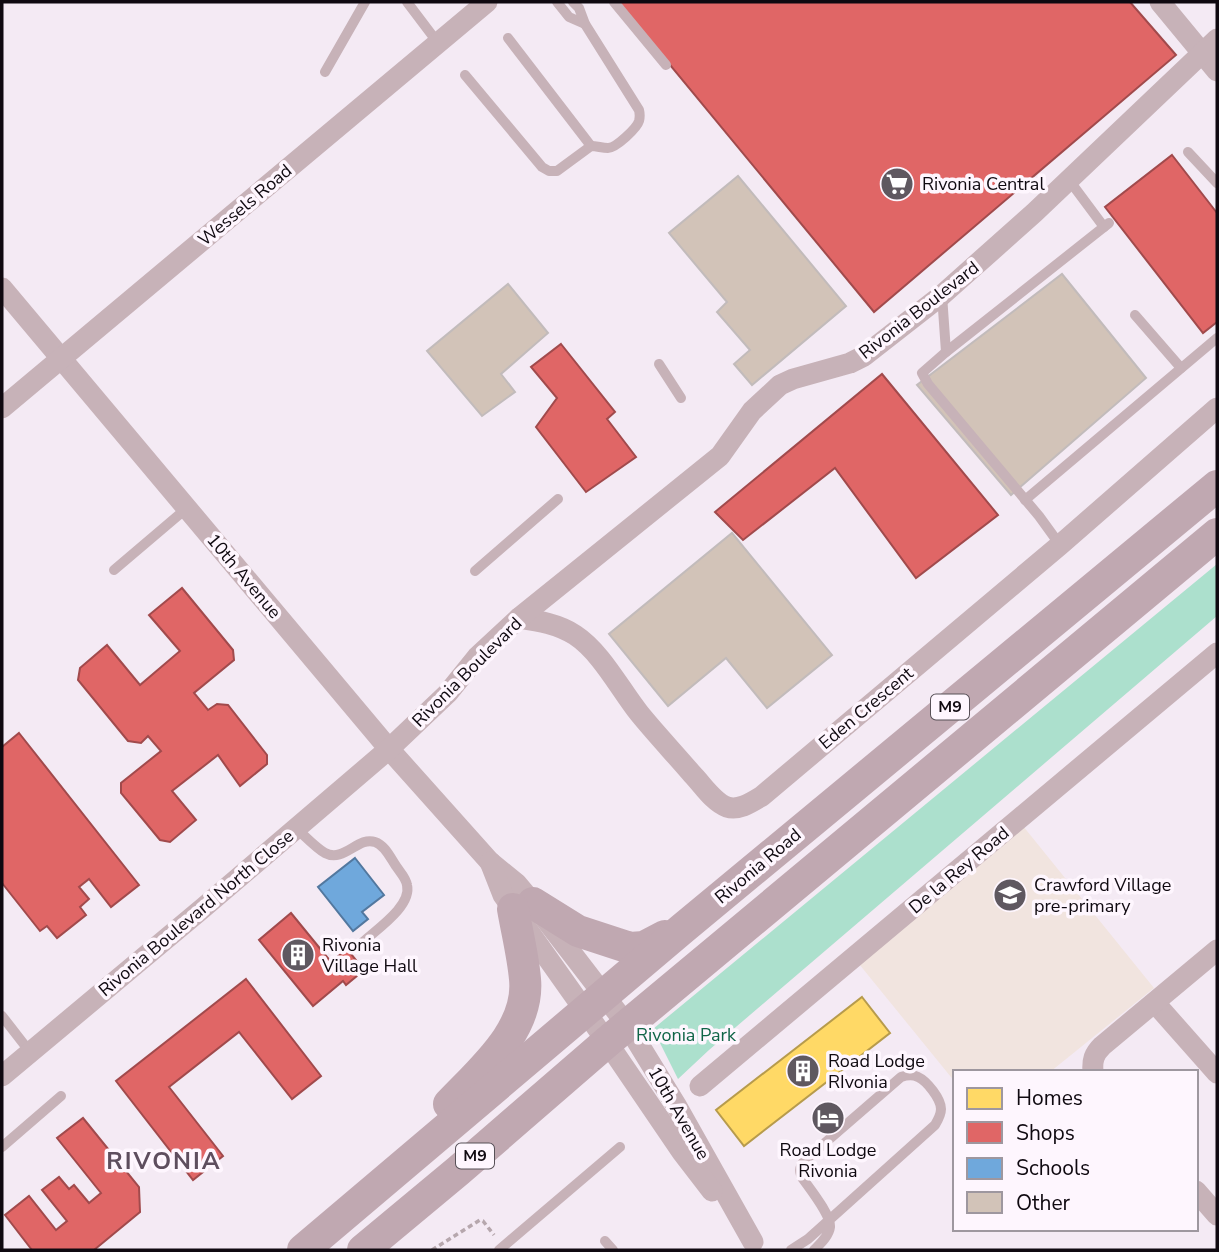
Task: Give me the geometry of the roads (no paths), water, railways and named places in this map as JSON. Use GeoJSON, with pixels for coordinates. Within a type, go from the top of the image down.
{"type":"FeatureCollection","features":[{"type":"Feature","properties":{"kind":"main road","name":"Rivonia Road"},"geometry":{"type":"LineString","coordinates":[[303,1250],[682,929],[1217,486]]}},
{"type":"Feature","properties":{"kind":"main road","name":"M9"},"geometry":{"type":"LineString","coordinates":[[363,1250],[617,1033],[1217,534]]}},
{"type":"Feature","properties":{"kind":"main road"},"geometry":{"type":"LineString","coordinates":[[359,1204],[499,1050],[516,1024],[524,1001],[523,906],[579,931],[630,948],[644,947],[682,929]]}},
{"type":"Feature","properties":{"kind":"street","name":"Wessels Road"},"geometry":{"type":"LineString","coordinates":[[2,408],[487,2]]}},
{"type":"Feature","properties":{"kind":"street"},"geometry":{"type":"LineString","coordinates":[[1160,2],[1210,46],[1217,71]]}},
{"type":"Feature","properties":{"kind":"street","name":"Rivonia Boulevard"},"geometry":{"type":"LineString","coordinates":[[389,749],[448,693],[477,657],[519,618],[720,456],[752,411],[780,385],[850,363],[863,356],[942,295],[1034,214],[1210,46]]}},
{"type":"Feature","properties":{"kind":"street","name":"10th Avenue"},"geometry":{"type":"LineString","coordinates":[[2,288],[389,749],[490,862],[503,895],[523,906],[617,1033],[676,1105],[756,1246]]}},
{"type":"Feature","properties":{"kind":"street","name":"Eden Crescent"},"geometry":{"type":"LineString","coordinates":[[519,618],[558,626],[575,635],[587,645],[640,714],[711,795],[728,807],[748,804],[762,796],[1060,545],[1217,408]]}},
{"type":"Feature","properties":{"kind":"street","name":"De la Rey Road"},"geometry":{"type":"LineString","coordinates":[[700,1086],[1217,653]]}},
{"type":"Feature","properties":{"kind":"street","name":"Rivonia Boulevard North Close"},"geometry":{"type":"LineString","coordinates":[[2,1076],[389,749]]}},
{"type":"Feature","properties":{"kind":"street"},"geometry":{"type":"LineString","coordinates":[[1093,1070],[1092,1062],[1096,1053],[1217,950]]}},
{"type":"Feature","properties":{"kind":"street"},"geometry":{"type":"LineString","coordinates":[[1155,1003],[1217,1073]]}},
{"type":"Feature","properties":{"kind":"street"},"geometry":{"type":"LineString","coordinates":[[1198,1193],[1217,1215]]}},
{"type":"Feature","properties":{"kind":"lane"},"geometry":{"type":"LineString","coordinates":[[325,72],[365,2]]}},
{"type":"Feature","properties":{"kind":"lane"},"geometry":{"type":"LineString","coordinates":[[408,2],[438,43]]}},
{"type":"Feature","properties":{"kind":"lane"},"geometry":{"type":"LineString","coordinates":[[557,2],[569,16],[585,24]]}},
{"type":"Feature","properties":{"kind":"lane"},"geometry":{"type":"LineString","coordinates":[[465,75],[542,167],[549,171],[557,171],[591,146],[615,146],[636,127],[640,119],[639,110],[573,2]]}},
{"type":"Feature","properties":{"kind":"lane"},"geometry":{"type":"LineString","coordinates":[[614,2],[666,65]]}},
{"type":"Feature","properties":{"kind":"lane"},"geometry":{"type":"LineString","coordinates":[[508,38],[591,146]]}},
{"type":"Feature","properties":{"kind":"lane"},"geometry":{"type":"LineString","coordinates":[[1188,152],[1217,183]]}},
{"type":"Feature","properties":{"kind":"lane"},"geometry":{"type":"LineString","coordinates":[[1060,545],[928,384],[922,373],[1107,225],[1069,180]]}},
{"type":"Feature","properties":{"kind":"lane"},"geometry":{"type":"LineString","coordinates":[[942,295],[946,352]]}},
{"type":"Feature","properties":{"kind":"lane"},"geometry":{"type":"LineString","coordinates":[[1135,315],[1181,368]]}},
{"type":"Feature","properties":{"kind":"lane"},"geometry":{"type":"LineString","coordinates":[[1025,500],[1217,338]]}},
{"type":"Feature","properties":{"kind":"lane"},"geometry":{"type":"LineString","coordinates":[[659,364],[681,398]]}},
{"type":"Feature","properties":{"kind":"lane"},"geometry":{"type":"LineString","coordinates":[[475,571],[558,499]]}},
{"type":"Feature","properties":{"kind":"lane"},"geometry":{"type":"LineString","coordinates":[[114,570],[187,508]]}},
{"type":"Feature","properties":{"kind":"lane"},"geometry":{"type":"LineString","coordinates":[[296,828],[331,855],[340,855],[365,841],[381,844],[407,883],[408,894],[403,905],[363,942]]}},
{"type":"Feature","properties":{"kind":"lane"},"geometry":{"type":"LineString","coordinates":[[2,1016],[30,1052]]}},
{"type":"Feature","properties":{"kind":"lane"},"geometry":{"type":"LineString","coordinates":[[791,1250],[808,1239],[829,1219],[935,1125],[941,1110],[939,1100],[922,1079],[907,1075],[901,1077],[800,1166],[803,1179],[829,1219],[830,1229],[827,1236],[814,1250]]}},
{"type":"Feature","properties":{"kind":"lane"},"geometry":{"type":"LineString","coordinates":[[2,1147],[61,1096]]}},
{"type":"Feature","properties":{"kind":"lane"},"geometry":{"type":"LineString","coordinates":[[501,1248],[620,1147]]}},
{"type":"Feature","properties":{"kind":"lane"},"geometry":{"type":"LineString","coordinates":[[605,1241],[613,1250]]}},
{"type":"Feature","properties":{"kind":"place","name":"Rivonia Central"},"geometry":{"type":"Point","coordinates":[897,184]}},
{"type":"Feature","properties":{"kind":"place","name":"Crawford Village pre-primary"},"geometry":{"type":"Point","coordinates":[1010,895]}},
{"type":"Feature","properties":{"kind":"place","name":"Rivonia Village Hall"},"geometry":{"type":"Point","coordinates":[298,955]}},
{"type":"Feature","properties":{"kind":"place","name":"Road Lodge RIvonia"},"geometry":{"type":"Point","coordinates":[803,1071]}},
{"type":"Feature","properties":{"kind":"place","name":"Road Lodge Rivonia"},"geometry":{"type":"Point","coordinates":[828,1118]}},
{"type":"Feature","properties":{"kind":"district","name":"RIVONIA"},"geometry":{"type":"Point","coordinates":[164,1161]}},
{"type":"Feature","properties":{"kind":"park label","name":"Rivonia Park"},"geometry":{"type":"Point","coordinates":[686,1035]}}]}
